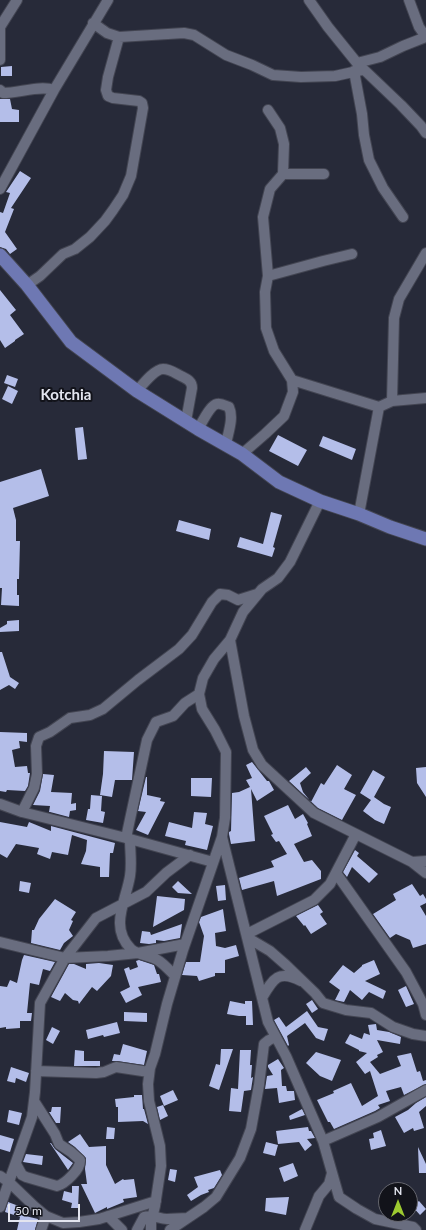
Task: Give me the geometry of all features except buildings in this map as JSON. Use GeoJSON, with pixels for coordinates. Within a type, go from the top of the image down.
{"type":"FeatureCollection","features":[{"type":"Feature","properties":{"kind":"main road"},"geometry":{"type":"LineString","coordinates":[[0,255],[27,285],[70,342],[137,391],[198,429],[242,454],[279,482],[320,501],[359,514],[426,540]]}},
{"type":"Feature","properties":{"kind":"street"},"geometry":{"type":"LineString","coordinates":[[0,60],[0,27],[17,0]]}},
{"type":"Feature","properties":{"kind":"street"},"geometry":{"type":"LineString","coordinates":[[0,189],[54,90],[108,0]]}},
{"type":"Feature","properties":{"kind":"street"},"geometry":{"type":"LineString","coordinates":[[309,0],[357,68],[401,105],[426,133]]}},
{"type":"Feature","properties":{"kind":"street"},"geometry":{"type":"LineString","coordinates":[[93,24],[119,37],[173,33],[194,35],[226,55],[273,75],[301,77],[335,76],[357,68],[403,46],[426,37],[419,27],[409,0]]}},
{"type":"Feature","properties":{"kind":"street"},"geometry":{"type":"LineString","coordinates":[[27,285],[40,276],[63,254],[75,249],[90,237],[113,210],[123,194],[131,176],[143,108],[142,103],[139,101],[108,96],[106,90],[108,78],[119,37]]}},
{"type":"Feature","properties":{"kind":"street"},"geometry":{"type":"LineString","coordinates":[[357,68],[364,135],[369,160],[384,188],[403,217]]}},
{"type":"Feature","properties":{"kind":"street"},"geometry":{"type":"LineString","coordinates":[[0,90],[3,93],[10,93],[39,88],[54,90]]}},
{"type":"Feature","properties":{"kind":"street"},"geometry":{"type":"LineString","coordinates":[[242,454],[284,416],[293,392],[292,380],[274,351],[266,328],[265,292],[268,276],[263,217],[270,189],[283,174],[284,144],[280,128],[268,110]]}},
{"type":"Feature","properties":{"kind":"street"},"geometry":{"type":"LineString","coordinates":[[283,174],[324,174]]}},
{"type":"Feature","properties":{"kind":"street"},"geometry":{"type":"LineString","coordinates":[[392,401],[394,318],[399,299],[426,253]]}},
{"type":"Feature","properties":{"kind":"street"},"geometry":{"type":"LineString","coordinates":[[268,276],[323,260],[352,254]]}},
{"type":"Feature","properties":{"kind":"street"},"geometry":{"type":"LineString","coordinates":[[137,391],[156,371],[162,369],[169,370],[188,379],[192,383],[192,388],[186,421]]}},
{"type":"Feature","properties":{"kind":"street"},"geometry":{"type":"LineString","coordinates":[[292,380],[379,407],[392,401],[426,398]]}},
{"type":"Feature","properties":{"kind":"street"},"geometry":{"type":"LineString","coordinates":[[198,429],[212,406],[222,404],[229,407],[231,418],[226,444]]}},
{"type":"Feature","properties":{"kind":"street"},"geometry":{"type":"LineString","coordinates":[[359,514],[379,407]]}},
{"type":"Feature","properties":{"kind":"street"},"geometry":{"type":"LineString","coordinates":[[151,1230],[151,1222],[156,1201],[161,1166],[160,1146],[150,1101],[148,1084],[149,1072],[175,976],[222,837],[225,818],[226,752],[216,730],[202,709],[199,694],[203,678],[214,658],[230,640],[243,612],[262,589],[278,578],[290,562],[320,501]]}},
{"type":"Feature","properties":{"kind":"street"},"geometry":{"type":"LineString","coordinates":[[22,812],[34,788],[37,774],[36,746],[38,737],[50,732],[70,718],[90,715],[103,709],[179,649],[192,635],[212,602],[220,594],[228,595],[238,600],[258,594]]}},
{"type":"Feature","properties":{"kind":"street"},"geometry":{"type":"LineString","coordinates":[[230,640],[244,716],[253,750],[262,765],[314,813],[412,862],[426,874]]}},
{"type":"Feature","properties":{"kind":"street"},"geometry":{"type":"LineString","coordinates":[[175,976],[159,961],[138,954],[127,944],[121,930],[120,920],[131,866],[128,838],[147,740],[156,722],[173,716],[185,703],[199,694]]}},
{"type":"Feature","properties":{"kind":"street"},"geometry":{"type":"LineString","coordinates":[[0,804],[22,812],[128,838],[213,862]]}},
{"type":"Feature","properties":{"kind":"street"},"geometry":{"type":"LineString","coordinates":[[247,936],[314,900],[330,884],[356,834]]}},
{"type":"Feature","properties":{"kind":"street"},"geometry":{"type":"LineString","coordinates":[[222,837],[268,1022],[286,1056],[323,1141],[339,1196],[357,1209],[375,1219],[413,1227],[416,1230]]}},
{"type":"Feature","properties":{"kind":"street"},"geometry":{"type":"LineString","coordinates":[[0,1207],[32,1117],[40,1003],[65,958],[96,918],[146,892],[166,873],[190,855]]}},
{"type":"Feature","properties":{"kind":"street"},"geometry":{"type":"LineString","coordinates":[[412,862],[426,860]]}},
{"type":"Feature","properties":{"kind":"street"},"geometry":{"type":"LineString","coordinates":[[336,873],[406,972],[423,1004],[426,1015]]}},
{"type":"Feature","properties":{"kind":"street"},"geometry":{"type":"LineString","coordinates":[[247,936],[270,951],[306,984],[326,1005],[346,1010],[371,1013],[393,1027],[413,1034],[426,1036]]}},
{"type":"Feature","properties":{"kind":"street"},"geometry":{"type":"LineString","coordinates":[[0,942],[65,958],[138,954],[185,944]]}},
{"type":"Feature","properties":{"kind":"street"},"geometry":{"type":"LineString","coordinates":[[262,998],[269,986],[280,976],[285,975],[306,984]]}},
{"type":"Feature","properties":{"kind":"street"},"geometry":{"type":"LineString","coordinates":[[170,1230],[189,1218],[216,1197],[240,1158],[251,1129],[259,1085],[264,1044],[276,1037]]}},
{"type":"Feature","properties":{"kind":"street"},"geometry":{"type":"LineString","coordinates":[[36,1071],[96,1073],[104,1072],[116,1067],[149,1072]]}},
{"type":"Feature","properties":{"kind":"street"},"geometry":{"type":"LineString","coordinates":[[323,1141],[378,1117],[426,1090]]}},
{"type":"Feature","properties":{"kind":"street"},"geometry":{"type":"LineString","coordinates":[[16,1164],[22,1175],[57,1186],[61,1185],[74,1174],[80,1164],[80,1160],[76,1156],[59,1144],[34,1101]]}},
{"type":"Feature","properties":{"kind":"street"},"geometry":{"type":"LineString","coordinates":[[305,1230],[319,1196],[329,1184],[332,1173]]}},
{"type":"Feature","properties":{"kind":"street"},"geometry":{"type":"LineString","coordinates":[[0,1176],[9,1182],[46,1216],[63,1223],[99,1219],[156,1201]]}},
{"type":"Feature","properties":{"kind":"street"},"geometry":{"type":"LineString","coordinates":[[41,1230],[46,1216]]}},
{"type":"Feature","properties":{"kind":"street"},"geometry":{"type":"LineString","coordinates":[[108,1216],[122,1230]]}},
{"type":"Feature","properties":{"kind":"street"},"geometry":{"type":"LineString","coordinates":[[138,1230],[144,1217],[153,1216],[165,1219],[189,1218]]}},
{"type":"Feature","properties":{"kind":"district","name":"Kotchia"},"geometry":{"type":"Point","coordinates":[66,395]}}]}
